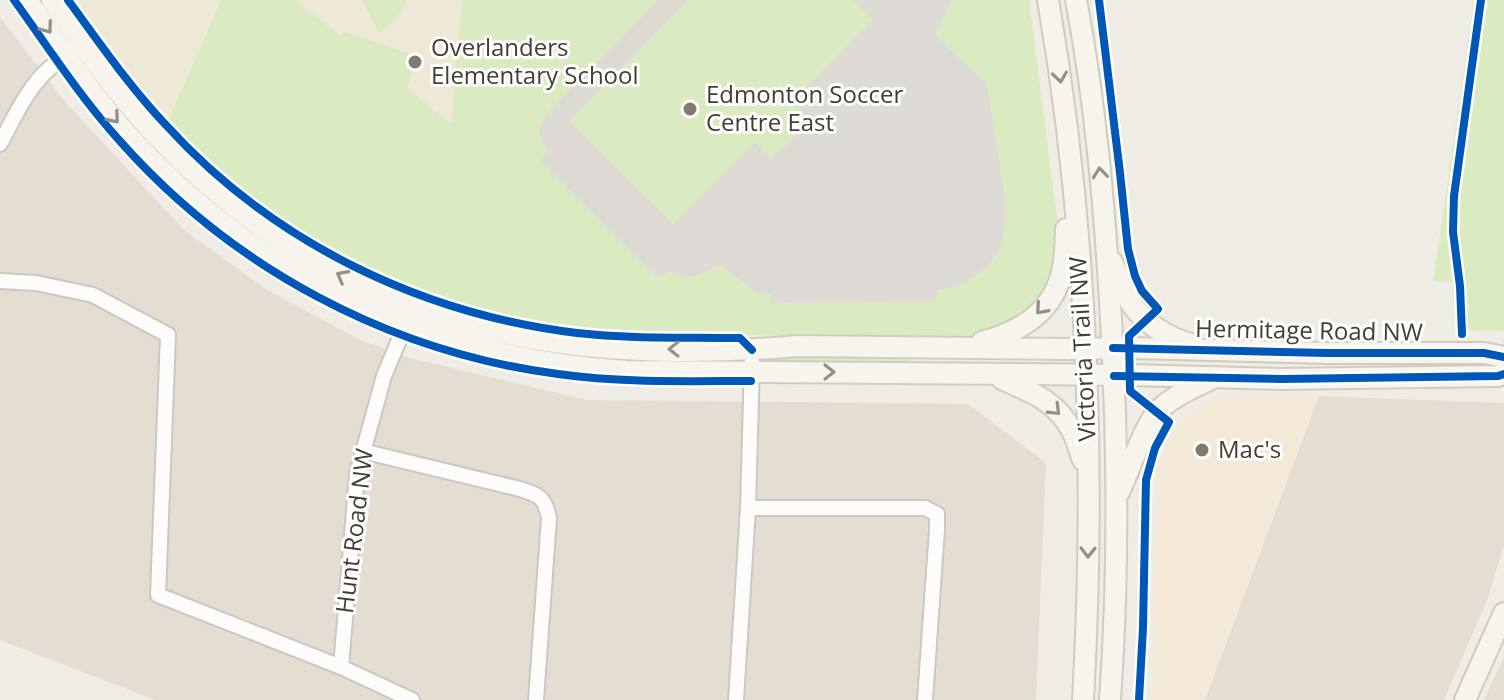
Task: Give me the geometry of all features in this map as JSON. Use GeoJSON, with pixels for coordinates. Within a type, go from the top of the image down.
{"type":"FeatureCollection","features":[{"type":"Feature","properties":{"kind":"street","name":"Hermitage Road NW"},"geometry":{"type":"LineString","coordinates":[[27,0],[181,160],[237,209],[286,244],[393,301],[409,316],[465,345],[555,364],[626,371],[1281,379],[1504,374]]}},
{"type":"Feature","properties":{"kind":"street","name":"Hermitage Road NW"},"geometry":{"type":"LineString","coordinates":[[52,0],[75,50]]}},
{"type":"Feature","properties":{"kind":"street","name":"Victoria Trail NW"},"geometry":{"type":"LineString","coordinates":[[1048,0],[1070,153],[1086,349],[1089,474],[1083,700]]}},
{"type":"Feature","properties":{"kind":"street","name":"Victoria Trail NW"},"geometry":{"type":"LineString","coordinates":[[1076,0],[1097,143],[1113,348],[1117,497],[1110,700]]}},
{"type":"Feature","properties":{"kind":"street"},"geometry":{"type":"LineString","coordinates":[[0,144],[38,81],[75,50]]}},
{"type":"Feature","properties":{"kind":"street"},"geometry":{"type":"LineString","coordinates":[[959,348],[1018,330],[1040,313],[1055,291],[1063,267],[1070,153]]}},
{"type":"Feature","properties":{"kind":"street"},"geometry":{"type":"LineString","coordinates":[[1107,251],[1130,302],[1147,321],[1181,341],[1215,350]]}},
{"type":"Feature","properties":{"kind":"street"},"geometry":{"type":"LineString","coordinates":[[0,281],[36,283],[93,295],[168,335],[158,595],[341,667],[412,700]]}},
{"type":"Feature","properties":{"kind":"street","name":"Hermitage Road NW"},"geometry":{"type":"LineString","coordinates":[[409,316],[536,339],[614,348],[1113,348],[1484,353],[1504,357]]}},
{"type":"Feature","properties":{"kind":"street","name":"Hunt Road NW"},"geometry":{"type":"LineString","coordinates":[[341,667],[357,474],[384,376],[409,316]]}},
{"type":"Feature","properties":{"kind":"street"},"geometry":{"type":"LineString","coordinates":[[736,700],[748,508],[752,350]]}},
{"type":"Feature","properties":{"kind":"street"},"geometry":{"type":"LineString","coordinates":[[991,374],[1041,396],[1061,414],[1075,437],[1089,474]]}},
{"type":"Feature","properties":{"kind":"street"},"geometry":{"type":"LineString","coordinates":[[1117,497],[1157,412],[1215,377]]}},
{"type":"Feature","properties":{"kind":"street"},"geometry":{"type":"LineString","coordinates":[[362,451],[520,489],[536,494],[546,503],[549,518],[536,700]]}},
{"type":"Feature","properties":{"kind":"street"},"geometry":{"type":"LineString","coordinates":[[748,508],[925,508],[937,514],[925,700]]}},
{"type":"Feature","properties":{"kind":"street"},"geometry":{"type":"LineString","coordinates":[[1465,700],[1504,613]]}},
{"type":"Feature","properties":{"kind":"shaded area"},"geometry":{"type":"Polygon","coordinates":[[[71,0],[221,0],[167,123],[71,0]]]}},
{"type":"Feature","properties":{"kind":"shaded area","name":"Overlanders Elementary School"},"geometry":{"type":"Polygon","coordinates":[[[295,0],[462,0],[452,123],[295,0]]]}},
{"type":"Feature","properties":{"kind":"shaded area"},"geometry":{"type":"Polygon","coordinates":[[[658,0],[689,0],[569,121],[673,224],[755,142],[771,158],[798,134],[795,129],[807,117],[792,102],[873,20],[853,0],[952,0],[935,35],[987,84],[1005,197],[1005,228],[1000,249],[988,267],[962,285],[938,290],[935,301],[772,303],[770,294],[758,294],[721,265],[697,276],[679,277],[670,271],[657,277],[539,160],[548,152],[539,134],[546,114],[658,0]]]}},
{"type":"Feature","properties":{"kind":"shaded area"},"geometry":{"type":"Polygon","coordinates":[[[0,17],[65,102],[184,230],[269,291],[358,339],[410,358],[587,400],[968,404],[1046,463],[1036,700],[155,700],[0,640],[0,17]]]}},
{"type":"Feature","properties":{"kind":"shaded area"},"geometry":{"type":"Polygon","coordinates":[[[1319,396],[1504,403],[1504,544],[1488,598],[1444,700],[1205,700],[1319,396]]]}},
{"type":"Feature","properties":{"kind":"shaded area"},"geometry":{"type":"Polygon","coordinates":[[[1319,396],[1205,700],[1152,700],[1157,472],[1168,438],[1189,414],[1216,398],[1319,396]]]}},
{"type":"Feature","properties":{"kind":"shaded area"},"geometry":{"type":"Polygon","coordinates":[[[1504,657],[1504,700],[1484,700],[1504,657]]]}},
{"type":"Feature","properties":{"kind":"green space"},"geometry":{"type":"Polygon","coordinates":[[[221,0],[295,0],[341,36],[343,31],[417,56],[407,88],[451,123],[462,0],[1029,0],[1060,242],[1052,275],[1040,298],[1020,320],[984,334],[958,338],[599,333],[506,318],[451,303],[353,263],[314,241],[229,181],[167,123],[221,0]]]}},
{"type":"Feature","properties":{"kind":"green space"},"geometry":{"type":"Polygon","coordinates":[[[362,0],[407,0],[396,19],[379,33],[362,0]]]}},
{"type":"Feature","properties":{"kind":"green space"},"geometry":{"type":"Polygon","coordinates":[[[1474,0],[1504,0],[1504,331],[1455,330],[1453,282],[1433,281],[1474,0]]]}},
{"type":"Feature","properties":{"kind":"green space"},"geometry":{"type":"Polygon","coordinates":[[[789,355],[908,355],[910,361],[778,364],[778,358],[789,355]]]}},
{"type":"Feature","properties":{"kind":"cycle path"},"geometry":{"type":"LineString","coordinates":[[14,0],[91,107],[163,186],[263,264],[318,297],[375,324],[434,346],[495,363],[606,379],[751,381]]}},
{"type":"Feature","properties":{"kind":"cycle path"},"geometry":{"type":"LineString","coordinates":[[68,0],[139,94],[207,166],[252,204],[352,266],[406,290],[461,309],[519,323],[597,335],[740,338],[752,350]]}},
{"type":"Feature","properties":{"kind":"cycle path"},"geometry":{"type":"LineString","coordinates":[[1099,0],[1128,249],[1142,291],[1158,309],[1129,336],[1130,391],[1169,422],[1155,448],[1146,480],[1139,700]]}},
{"type":"Feature","properties":{"kind":"cycle path"},"geometry":{"type":"LineString","coordinates":[[1462,334],[1453,232],[1454,196],[1481,0]]}},
{"type":"Feature","properties":{"kind":"cycle path"},"geometry":{"type":"LineString","coordinates":[[1113,348],[1484,353],[1504,357]]}},
{"type":"Feature","properties":{"kind":"cycle path"},"geometry":{"type":"LineString","coordinates":[[1114,376],[1281,379],[1504,374]]}},
{"type":"Feature","properties":{"kind":"place","name":"Overlanders Elementary School"},"geometry":{"type":"Point","coordinates":[415,62]}},
{"type":"Feature","properties":{"kind":"place","name":"Edmonton Soccer Centre East"},"geometry":{"type":"Point","coordinates":[690,109]}},
{"type":"Feature","properties":{"kind":"place","name":"Mac's"},"geometry":{"type":"Point","coordinates":[1202,450]}}]}
